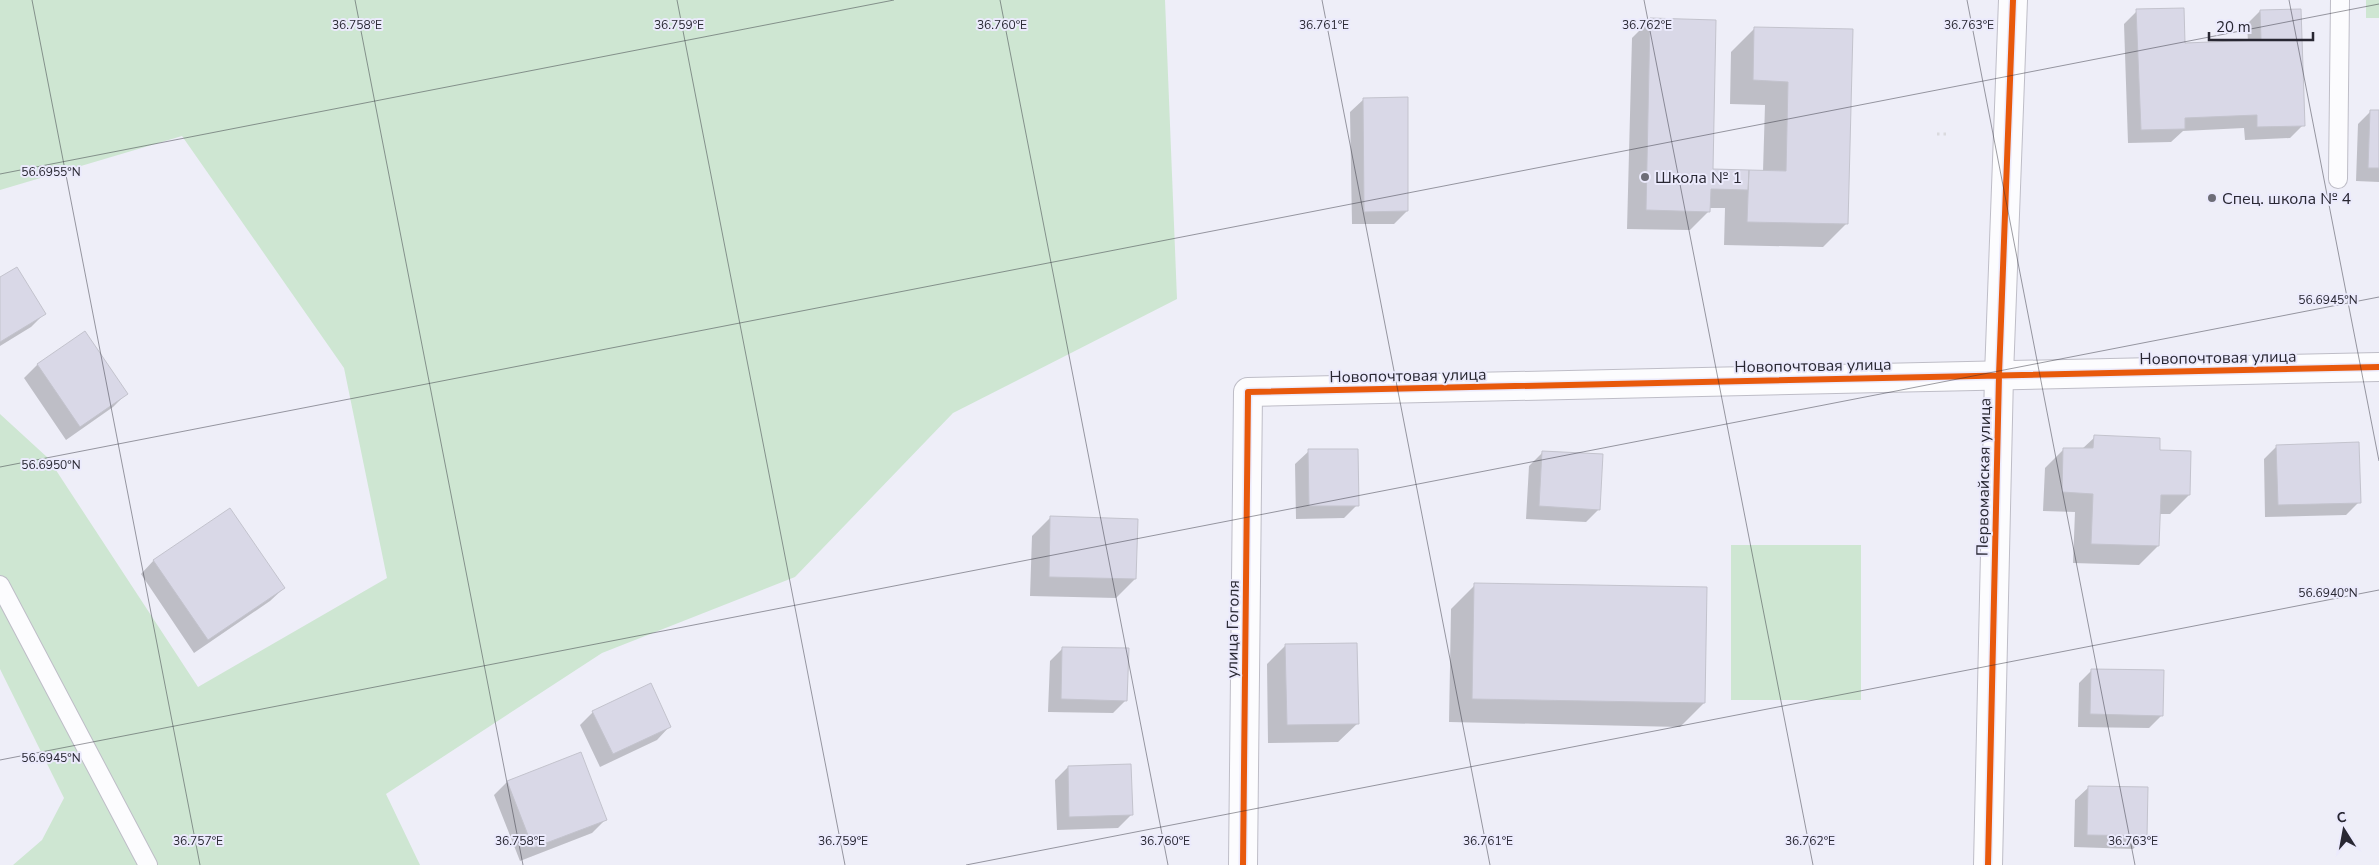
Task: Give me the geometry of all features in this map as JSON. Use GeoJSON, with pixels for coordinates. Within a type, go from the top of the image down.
{"type":"FeatureCollection","features":[{"type":"Feature","properties":{"kind":"street","name":"Первомайская улица"},"geometry":{"type":"LineString","coordinates":[[1988,865],[1999,375],[2013,0]]}},
{"type":"Feature","properties":{"kind":"street","name":"Новопочтовая улица"},"geometry":{"type":"LineString","coordinates":[[1248,392],[2379,367]]}},
{"type":"Feature","properties":{"kind":"street","name":"улица Гоголя"},"geometry":{"type":"LineString","coordinates":[[1243,865],[1248,392]]}},
{"type":"Feature","properties":{"kind":"lane"},"geometry":{"type":"LineString","coordinates":[[2338,179],[2340,0]]}},
{"type":"Feature","properties":{"kind":"lane"},"geometry":{"type":"LineString","coordinates":[[0,585],[148,865]]}},
{"type":"Feature","properties":{"kind":"path"},"geometry":{"type":"LineString","coordinates":[[1936,134],[1949,134]]}},
{"type":"Feature","properties":{"kind":"green space"},"geometry":{"type":"Polygon","coordinates":[[[0,0],[1165,0],[1177,299],[953,413],[795,577],[602,653],[386,794],[420,865],[13,865],[42,840],[64,798],[0,669],[0,414],[48,458],[198,687],[387,578],[344,368],[182,136],[0,190],[0,0]]]}},
{"type":"Feature","properties":{"kind":"green space"},"geometry":{"type":"Polygon","coordinates":[[[2366,0],[2379,0],[2379,18],[2366,18],[2366,0]]]}},
{"type":"Feature","properties":{"kind":"green space"},"geometry":{"type":"Polygon","coordinates":[[[1731,545],[1861,545],[1861,700],[1731,700],[1731,545]]]}},
{"type":"Feature","properties":{"kind":"building"},"geometry":{"type":"Polygon","coordinates":[[[2184,8],[2185,43],[2261,40],[2260,10],[2301,9],[2305,126],[2257,127],[2257,115],[2185,118],[2185,129],[2141,130],[2136,9],[2184,8]]]}},
{"type":"Feature","properties":{"kind":"building"},"geometry":{"type":"Polygon","coordinates":[[[1650,18],[1716,20],[1713,169],[1749,170],[1748,190],[1711,189],[1710,212],[1646,210],[1650,18]]]}},
{"type":"Feature","properties":{"kind":"building"},"geometry":{"type":"Polygon","coordinates":[[[1754,27],[1853,29],[1848,224],[1747,222],[1749,170],[1786,171],[1788,82],[1753,80],[1754,27]]]}},
{"type":"Feature","properties":{"kind":"building"},"geometry":{"type":"Polygon","coordinates":[[[1408,97],[1408,211],[1364,212],[1363,98],[1408,97]]]}},
{"type":"Feature","properties":{"kind":"building"},"geometry":{"type":"Polygon","coordinates":[[[2370,110],[2379,110],[2379,168],[2368,168],[2370,110]]]}},
{"type":"Feature","properties":{"kind":"building"},"geometry":{"type":"Polygon","coordinates":[[[17,267],[46,314],[0,342],[0,277],[17,267]]]}},
{"type":"Feature","properties":{"kind":"building"},"geometry":{"type":"Polygon","coordinates":[[[85,331],[128,394],[80,427],[37,364],[85,331]]]}},
{"type":"Feature","properties":{"kind":"building"},"geometry":{"type":"Polygon","coordinates":[[[2094,435],[2160,438],[2160,450],[2191,451],[2190,495],[2161,495],[2159,546],[2091,544],[2093,494],[2062,492],[2063,448],[2093,448],[2094,435]]]}},
{"type":"Feature","properties":{"kind":"building"},"geometry":{"type":"Polygon","coordinates":[[[2359,442],[2361,503],[2278,505],[2276,445],[2359,442]]]}},
{"type":"Feature","properties":{"kind":"building"},"geometry":{"type":"Polygon","coordinates":[[[1308,449],[1358,449],[1359,506],[1309,506],[1308,449]]]}},
{"type":"Feature","properties":{"kind":"building"},"geometry":{"type":"Polygon","coordinates":[[[1542,451],[1603,454],[1600,510],[1539,506],[1542,451]]]}},
{"type":"Feature","properties":{"kind":"building"},"geometry":{"type":"Polygon","coordinates":[[[230,508],[285,588],[208,640],[153,560],[230,508]]]}},
{"type":"Feature","properties":{"kind":"building"},"geometry":{"type":"Polygon","coordinates":[[[1050,516],[1138,519],[1136,579],[1049,577],[1050,516]]]}},
{"type":"Feature","properties":{"kind":"building"},"geometry":{"type":"Polygon","coordinates":[[[1474,583],[1707,587],[1705,703],[1472,699],[1474,583]]]}},
{"type":"Feature","properties":{"kind":"building"},"geometry":{"type":"Polygon","coordinates":[[[1357,643],[1359,724],[1287,725],[1285,644],[1357,643]]]}},
{"type":"Feature","properties":{"kind":"building"},"geometry":{"type":"Polygon","coordinates":[[[1062,647],[1129,648],[1127,701],[1061,699],[1062,647]]]}},
{"type":"Feature","properties":{"kind":"building"},"geometry":{"type":"Polygon","coordinates":[[[2091,669],[2164,670],[2163,716],[2090,714],[2091,669]]]}},
{"type":"Feature","properties":{"kind":"building"},"geometry":{"type":"Polygon","coordinates":[[[651,683],[671,727],[613,754],[592,711],[651,683]]]}},
{"type":"Feature","properties":{"kind":"building"},"geometry":{"type":"Polygon","coordinates":[[[581,752],[607,820],[533,848],[507,781],[581,752]]]}},
{"type":"Feature","properties":{"kind":"building"},"geometry":{"type":"Polygon","coordinates":[[[1131,764],[1133,815],[1069,817],[1068,766],[1131,764]]]}},
{"type":"Feature","properties":{"kind":"building"},"geometry":{"type":"Polygon","coordinates":[[[2088,786],[2148,787],[2147,836],[2087,835],[2088,786]]]}},
{"type":"Feature","properties":{"kind":"cycle path"},"geometry":{"type":"LineString","coordinates":[[1988,865],[1999,375],[2013,0]]}},
{"type":"Feature","properties":{"kind":"cycle path"},"geometry":{"type":"LineString","coordinates":[[1243,865],[1248,392],[2379,367]]}},
{"type":"Feature","properties":{"kind":"place","name":"Школа № 1"},"geometry":{"type":"Point","coordinates":[1645,177]}},
{"type":"Feature","properties":{"kind":"place","name":"Спец. школа № 4"},"geometry":{"type":"Point","coordinates":[2212,198]}}]}
